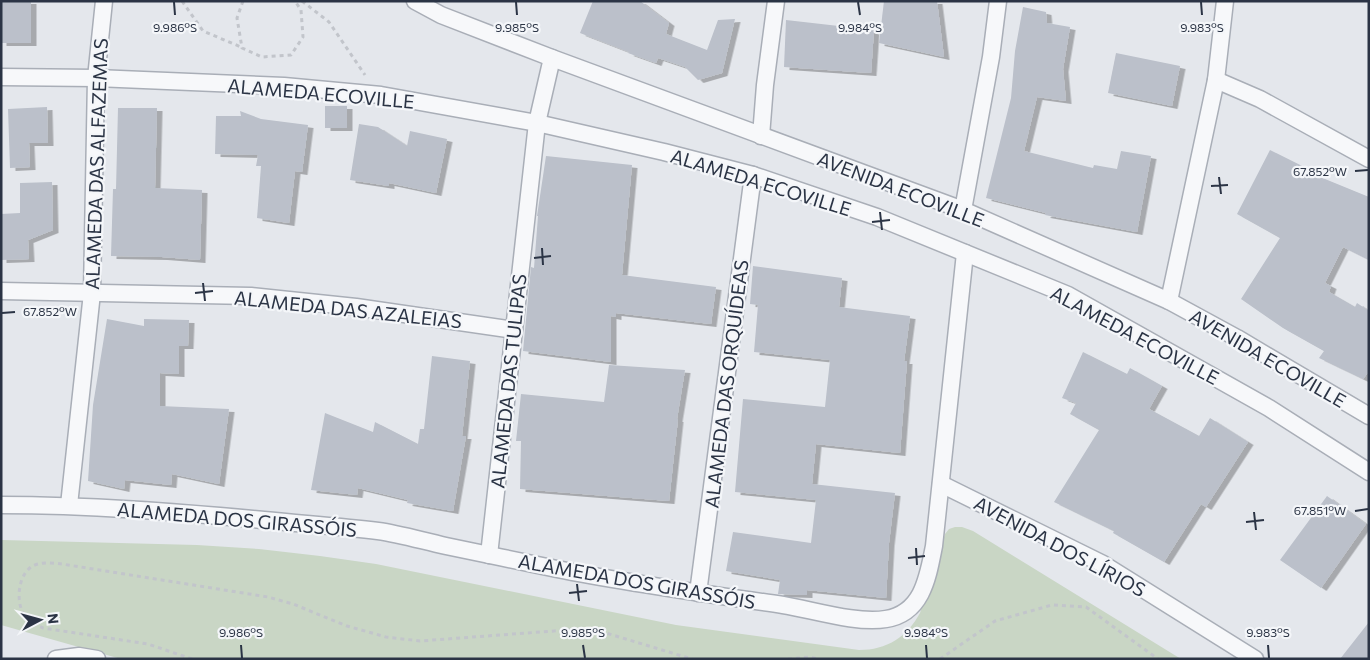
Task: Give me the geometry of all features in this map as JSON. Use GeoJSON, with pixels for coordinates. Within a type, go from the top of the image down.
{"type":"FeatureCollection","features":[{"type":"Feature","properties":{"kind":"street","name":"ALAMEDA DAS ALFAZEMAS"},"geometry":{"type":"LineString","coordinates":[[68,505],[92,293],[96,78],[104,1]]}},
{"type":"Feature","properties":{"kind":"street","name":"AVENIDA ECOVILLE"},"geometry":{"type":"LineString","coordinates":[[415,1],[441,15],[552,58],[962,210],[1169,301],[1369,416]]}},
{"type":"Feature","properties":{"kind":"street"},"geometry":{"type":"LineString","coordinates":[[761,136],[765,85],[776,1]]}},
{"type":"Feature","properties":{"kind":"street"},"geometry":{"type":"LineString","coordinates":[[962,210],[991,57],[998,1]]}},
{"type":"Feature","properties":{"kind":"street"},"geometry":{"type":"LineString","coordinates":[[1169,301],[1216,80],[1225,1]]}},
{"type":"Feature","properties":{"kind":"street","name":"ALAMEDA DAS TULIPAS"},"geometry":{"type":"LineString","coordinates":[[489,555],[537,123],[552,58]]}},
{"type":"Feature","properties":{"kind":"street","name":"ALAMEDA ECOVILLE"},"geometry":{"type":"LineString","coordinates":[[1,77],[96,78],[284,86],[381,95],[537,123],[664,152],[753,175],[877,217],[1068,295],[1269,408],[1369,472]]}},
{"type":"Feature","properties":{"kind":"street"},"geometry":{"type":"LineString","coordinates":[[1216,80],[1260,99],[1369,159]]}},
{"type":"Feature","properties":{"kind":"street","name":"ALAMEDA DAS ORQUÍDEAS"},"geometry":{"type":"LineString","coordinates":[[698,594],[753,175]]}},
{"type":"Feature","properties":{"kind":"street","name":"ALAMEDA DOS GIRASSÓIS"},"geometry":{"type":"LineString","coordinates":[[1,505],[68,505],[172,511],[379,531],[582,574],[854,618],[886,619],[910,608],[923,591],[934,546],[965,253]]}},
{"type":"Feature","properties":{"kind":"street","name":"ALAMEDA DAS AZALEIAS"},"geometry":{"type":"LineString","coordinates":[[1,291],[251,296],[366,308],[514,330]]}},
{"type":"Feature","properties":{"kind":"street","name":"AVENIDA DOS LÍRIOS"},"geometry":{"type":"LineString","coordinates":[[941,484],[1103,564],[1255,659]]}},
{"type":"Feature","properties":{"kind":"street"},"geometry":{"type":"LineString","coordinates":[[56,659],[79,656],[96,659]]}},
{"type":"Feature","properties":{"kind":"path"},"geometry":{"type":"LineString","coordinates":[[182,1],[203,31],[262,57],[291,55],[303,37],[301,10],[295,1]]}},
{"type":"Feature","properties":{"kind":"path"},"geometry":{"type":"LineString","coordinates":[[242,48],[237,18],[243,1]]}},
{"type":"Feature","properties":{"kind":"path"},"geometry":{"type":"LineString","coordinates":[[302,1],[329,22],[367,79],[381,95]]}},
{"type":"Feature","properties":{"kind":"path"},"geometry":{"type":"LineString","coordinates":[[192,659],[148,644],[44,628],[29,621],[21,610],[19,595],[21,580],[32,567],[48,562],[268,597],[293,604],[347,626],[386,637],[420,641],[567,630],[606,633],[692,659]]}},
{"type":"Feature","properties":{"kind":"path"},"geometry":{"type":"LineString","coordinates":[[940,659],[995,621],[1052,605],[1086,607],[1158,659]]}},
{"type":"Feature","properties":{"kind":"path"},"geometry":{"type":"LineString","coordinates":[[788,659],[818,659]]}},
{"type":"Feature","properties":{"kind":"green space"},"geometry":{"type":"Polygon","coordinates":[[[962,527],[973,531],[1181,659],[121,659],[1,625],[2,540],[197,545],[259,549],[376,564],[676,625],[859,650],[879,648],[902,635],[915,621],[920,613],[945,534],[949,529],[962,527]]]}},
{"type":"Feature","properties":{"kind":"building"},"geometry":{"type":"Polygon","coordinates":[[[1,1],[31,1],[31,43],[1,43],[1,1]]]}},
{"type":"Feature","properties":{"kind":"building"},"geometry":{"type":"Polygon","coordinates":[[[593,1],[640,1],[669,23],[666,34],[707,50],[718,20],[735,19],[722,73],[698,80],[685,67],[658,58],[656,63],[580,33],[593,1]]]}},
{"type":"Feature","properties":{"kind":"building"},"geometry":{"type":"Polygon","coordinates":[[[884,1],[937,1],[944,57],[879,43],[884,1]]]}},
{"type":"Feature","properties":{"kind":"building"},"geometry":{"type":"Polygon","coordinates":[[[1023,7],[1046,12],[1047,23],[1070,27],[1063,69],[1066,101],[1037,97],[1024,151],[1093,168],[1094,165],[1117,169],[1121,151],[1151,156],[1137,232],[1045,215],[1046,213],[986,198],[1011,98],[1015,51],[1023,7]]]}},
{"type":"Feature","properties":{"kind":"building"},"geometry":{"type":"Polygon","coordinates":[[[786,20],[874,30],[871,73],[784,67],[786,20]]]}},
{"type":"Feature","properties":{"kind":"building"},"geometry":{"type":"Polygon","coordinates":[[[1116,53],[1180,66],[1172,106],[1108,93],[1116,53]]]}},
{"type":"Feature","properties":{"kind":"building"},"geometry":{"type":"Polygon","coordinates":[[[325,106],[347,106],[347,128],[325,128],[325,106]]]}},
{"type":"Feature","properties":{"kind":"building"},"geometry":{"type":"Polygon","coordinates":[[[47,107],[48,143],[29,143],[30,167],[10,168],[8,109],[47,107]]]}},
{"type":"Feature","properties":{"kind":"building"},"geometry":{"type":"Polygon","coordinates":[[[118,108],[157,108],[155,188],[202,190],[200,260],[111,256],[113,189],[116,189],[118,108]]]}},
{"type":"Feature","properties":{"kind":"building"},"geometry":{"type":"Polygon","coordinates":[[[240,111],[261,119],[308,125],[302,172],[295,171],[289,223],[257,218],[261,166],[256,166],[258,155],[215,154],[216,116],[241,116],[240,111]]]}},
{"type":"Feature","properties":{"kind":"building"},"geometry":{"type":"Polygon","coordinates":[[[359,124],[378,127],[407,146],[410,131],[447,139],[436,193],[389,183],[389,186],[350,180],[359,124]]]}},
{"type":"Feature","properties":{"kind":"building"},"geometry":{"type":"Polygon","coordinates":[[[1270,150],[1304,167],[1303,170],[1369,197],[1369,260],[1343,247],[1325,283],[1331,286],[1329,292],[1355,307],[1357,303],[1369,311],[1369,371],[1363,379],[1319,358],[1324,351],[1283,328],[1241,299],[1280,238],[1237,214],[1270,150]]]}},
{"type":"Feature","properties":{"kind":"building"},"geometry":{"type":"Polygon","coordinates":[[[546,156],[632,165],[622,275],[716,287],[711,324],[616,313],[616,317],[611,316],[611,362],[523,351],[531,267],[534,268],[537,216],[546,156]]]}},
{"type":"Feature","properties":{"kind":"building"},"geometry":{"type":"Polygon","coordinates":[[[52,182],[53,230],[28,240],[29,259],[1,260],[1,214],[20,213],[20,183],[52,182]]]}},
{"type":"Feature","properties":{"kind":"building"},"geometry":{"type":"Polygon","coordinates":[[[753,266],[842,278],[839,307],[910,316],[904,361],[907,361],[900,453],[816,444],[812,484],[895,493],[889,543],[886,598],[807,590],[807,595],[778,594],[780,580],[726,571],[733,532],[811,543],[816,500],[735,492],[743,399],[825,407],[830,360],[754,352],[758,305],[750,304],[753,266]]]}},
{"type":"Feature","properties":{"kind":"building"},"geometry":{"type":"Polygon","coordinates":[[[107,319],[144,326],[144,319],[189,320],[188,346],[179,346],[179,374],[160,373],[160,406],[229,409],[219,484],[172,474],[171,485],[125,480],[124,489],[88,481],[93,405],[107,319]]]}},
{"type":"Feature","properties":{"kind":"building"},"geometry":{"type":"Polygon","coordinates":[[[1083,352],[1127,374],[1130,368],[1162,386],[1149,409],[1199,436],[1210,418],[1248,442],[1206,507],[1201,504],[1164,562],[1113,533],[1114,531],[1054,502],[1099,430],[1070,414],[1076,403],[1062,398],[1083,352]]]}},
{"type":"Feature","properties":{"kind":"building"},"geometry":{"type":"Polygon","coordinates":[[[432,356],[470,361],[462,436],[466,436],[453,511],[407,503],[408,500],[358,488],[357,495],[311,490],[325,413],[373,432],[375,422],[418,444],[420,429],[424,429],[432,356]]]}},
{"type":"Feature","properties":{"kind":"building"},"geometry":{"type":"Polygon","coordinates":[[[609,365],[685,370],[677,419],[669,501],[520,489],[521,441],[516,441],[521,394],[604,402],[609,365]]]}},
{"type":"Feature","properties":{"kind":"building"},"geometry":{"type":"Polygon","coordinates":[[[1327,496],[1366,524],[1321,588],[1280,560],[1327,496]]]}},
{"type":"Feature","properties":{"kind":"building"},"geometry":{"type":"Polygon","coordinates":[[[1369,622],[1369,659],[1340,659],[1369,622]]]}}]}
